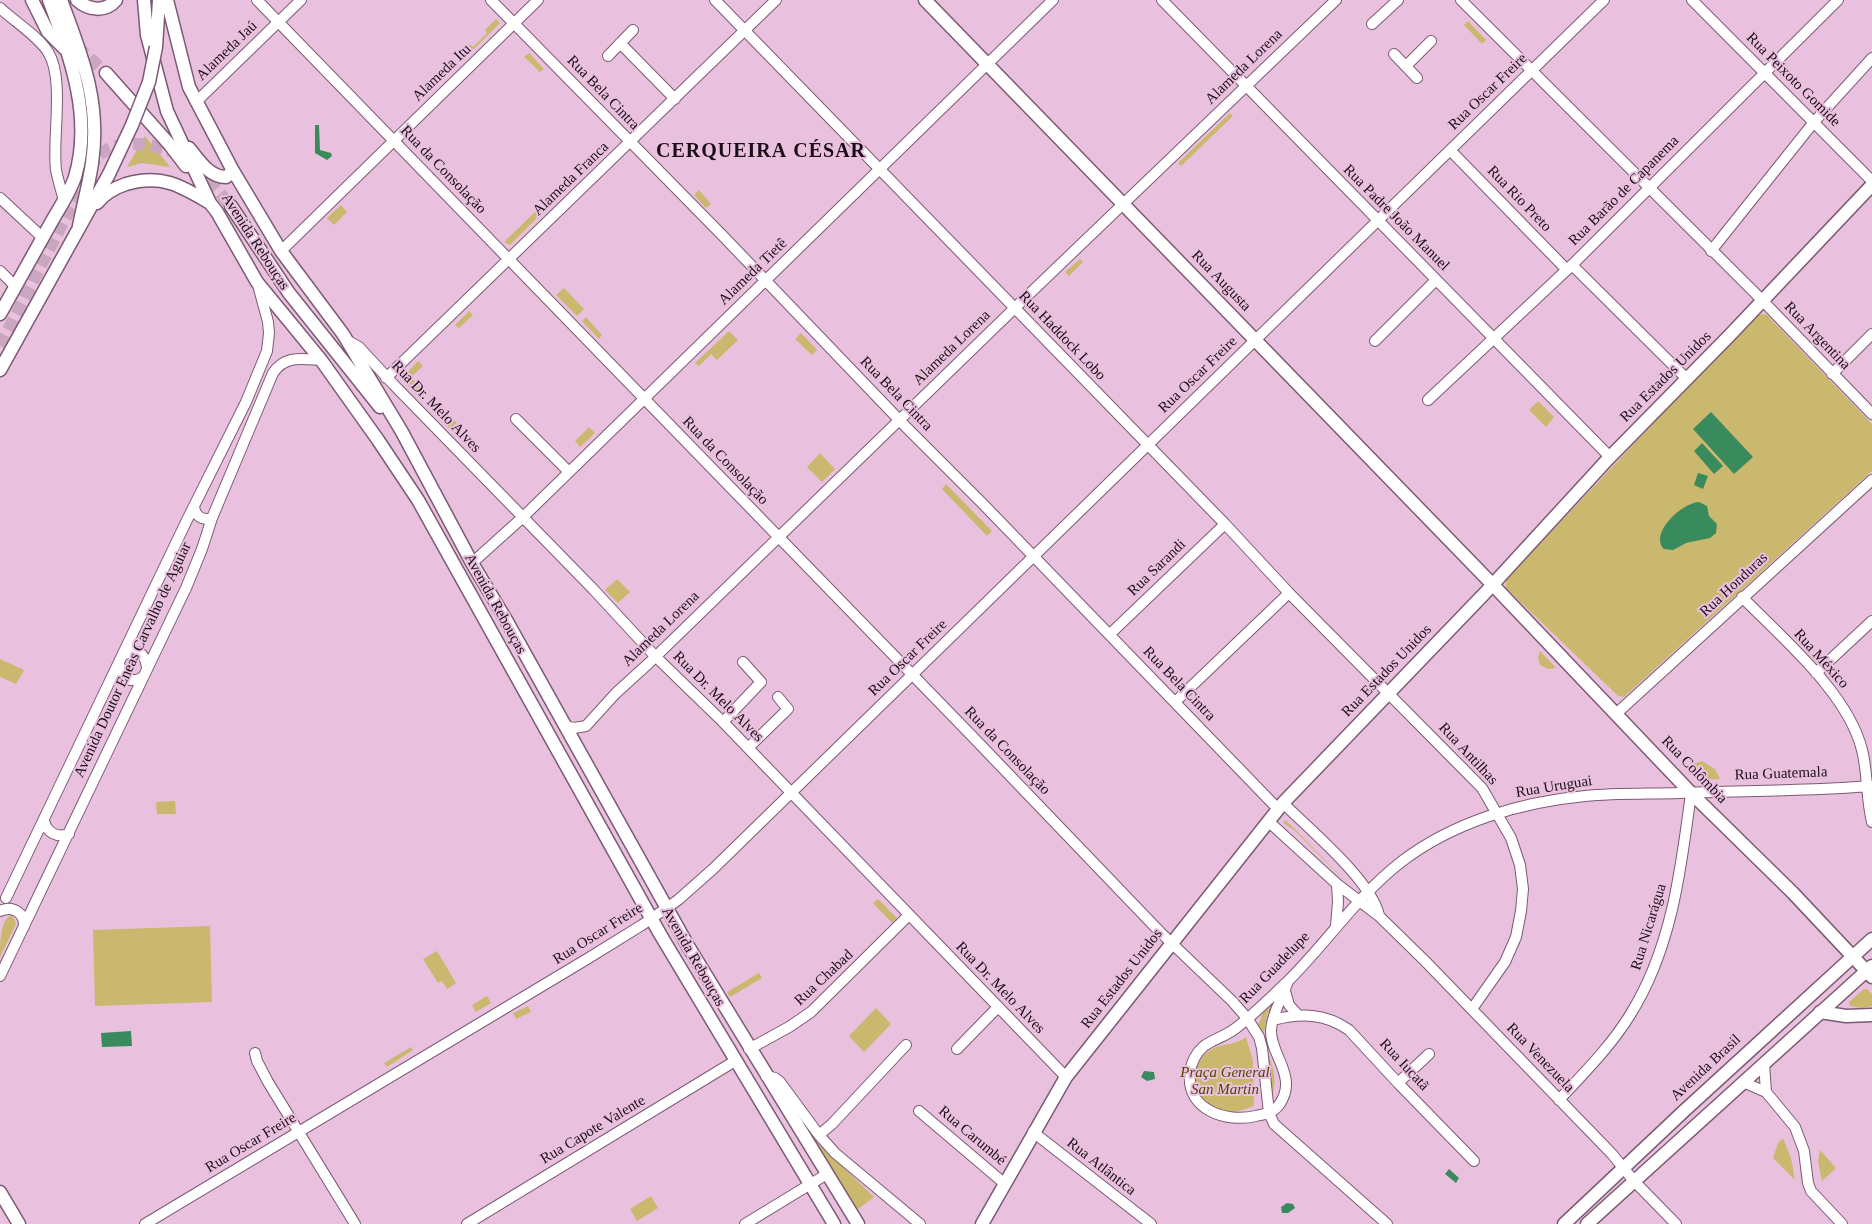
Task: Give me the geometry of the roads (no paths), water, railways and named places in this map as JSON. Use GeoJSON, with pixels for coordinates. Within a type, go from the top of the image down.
{"type":"FeatureCollection","features":[{"type":"Feature","properties":{"kind":"main road"},"geometry":{"type":"LineString","coordinates":[[0,314],[64,200],[74,179],[79,159],[80,102],[68,53],[49,0]]}},
{"type":"Feature","properties":{"kind":"main road"},"geometry":{"type":"LineString","coordinates":[[61,0],[90,82],[93,103],[94,142],[92,162],[79,225]]}},
{"type":"Feature","properties":{"kind":"main road"},"geometry":{"type":"LineString","coordinates":[[77,0],[90,8],[98,9],[106,7],[116,0]]}},
{"type":"Feature","properties":{"kind":"main road","name":"Avenida Rebouças"},"geometry":{"type":"LineString","coordinates":[[144,0],[149,44],[167,111],[210,203],[257,282],[321,360],[378,440],[426,513],[651,918],[735,1062],[834,1224]]}},
{"type":"Feature","properties":{"kind":"main road"},"geometry":{"type":"LineString","coordinates":[[2,362],[109,174],[132,125],[148,82],[156,47],[159,0]]}},
{"type":"Feature","properties":{"kind":"main road","name":"Avenida Rebouças"},"geometry":{"type":"LineString","coordinates":[[167,0],[186,78],[196,102],[232,169],[281,250],[348,341],[402,432],[472,563],[566,726],[666,908],[749,1049],[858,1224]]}},
{"type":"Feature","properties":{"kind":"main road","name":"Rua Augusta"},"geometry":{"type":"LineString","coordinates":[[925,0],[1493,585]]}},
{"type":"Feature","properties":{"kind":"main road"},"geometry":{"type":"LineString","coordinates":[[30,1],[48,32],[68,53]]}},
{"type":"Feature","properties":{"kind":"main road"},"geometry":{"type":"LineString","coordinates":[[106,73],[170,145],[184,162],[192,180],[202,188]]}},
{"type":"Feature","properties":{"kind":"main road"},"geometry":{"type":"LineString","coordinates":[[175,129],[180,132],[188,147],[202,165],[214,175],[226,177],[232,169]]}},
{"type":"Feature","properties":{"kind":"main road"},"geometry":{"type":"LineString","coordinates":[[79,225],[107,192],[140,180],[156,180],[171,183],[185,188],[210,203]]}},
{"type":"Feature","properties":{"kind":"main road","name":"Rua Estados Unidos"},"geometry":{"type":"LineString","coordinates":[[982,1224],[1066,1077],[1268,821],[1493,585],[1610,457],[1687,379],[1872,183]]}},
{"type":"Feature","properties":{"kind":"main road","name":"Avenida Rebouças"},"geometry":{"type":"LineString","coordinates":[[231,206],[289,293],[402,432]]}},
{"type":"Feature","properties":{"kind":"main road","name":"Rua Colômbia"},"geometry":{"type":"LineString","coordinates":[[1493,585],[1691,793],[1793,893],[1852,956],[1870,971]]}},
{"type":"Feature","properties":{"kind":"main road","name":"Avenida Brasil"},"geometry":{"type":"LineString","coordinates":[[1564,1224],[1730,1068],[1872,939]]}},
{"type":"Feature","properties":{"kind":"main road"},"geometry":{"type":"LineString","coordinates":[[1586,1224],[1820,1012],[1870,971]]}},
{"type":"Feature","properties":{"kind":"main road"},"geometry":{"type":"LineString","coordinates":[[1820,1012],[1846,1016],[1872,1015]]}},
{"type":"Feature","properties":{"kind":"main road"},"geometry":{"type":"LineString","coordinates":[[1730,1068],[1743,1082]]}},
{"type":"Feature","properties":{"kind":"main road"},"geometry":{"type":"LineString","coordinates":[[0,1192],[19,1224]]}},
{"type":"Feature","properties":{"kind":"street","name":"Rua da Consolação"},"geometry":{"type":"LineString","coordinates":[[256,0],[1247,1018]]}},
{"type":"Feature","properties":{"kind":"street","name":"Alameda Jaú"},"geometry":{"type":"LineString","coordinates":[[196,102],[301,0]]}},
{"type":"Feature","properties":{"kind":"street","name":"Rua Bela Cintra"},"geometry":{"type":"LineString","coordinates":[[491,0],[1175,702],[1281,806]]}},
{"type":"Feature","properties":{"kind":"street","name":"Alameda Itu"},"geometry":{"type":"LineString","coordinates":[[281,250],[538,0]]}},
{"type":"Feature","properties":{"kind":"street","name":"Rua Haddock Lobo"},"geometry":{"type":"LineString","coordinates":[[715,0],[1389,692]]}},
{"type":"Feature","properties":{"kind":"street","name":"Alameda Franca"},"geometry":{"type":"LineString","coordinates":[[386,378],[776,0]]}},
{"type":"Feature","properties":{"kind":"street","name":"Alameda Tietê"},"geometry":{"type":"LineString","coordinates":[[472,563],[522,518],[1054,0]]}},
{"type":"Feature","properties":{"kind":"street","name":"Rua Padre João Manuel"},"geometry":{"type":"LineString","coordinates":[[1162,0],[1610,457]]}},
{"type":"Feature","properties":{"kind":"street","name":"Alameda Lorena"},"geometry":{"type":"LineString","coordinates":[[566,726],[574,728],[586,726],[616,693],[1336,0]]}},
{"type":"Feature","properties":{"kind":"street"},"geometry":{"type":"LineString","coordinates":[[1372,24],[1398,0]]}},
{"type":"Feature","properties":{"kind":"street","name":"Rua Argentina"},"geometry":{"type":"LineString","coordinates":[[1460,0],[1762,300],[1872,414]]}},
{"type":"Feature","properties":{"kind":"street","name":"Rua Oscar Freire"},"geometry":{"type":"LineString","coordinates":[[145,1224],[582,962],[666,908],[712,869],[1604,0]]}},
{"type":"Feature","properties":{"kind":"street","name":"Rua Peixoto Gomide"},"geometry":{"type":"LineString","coordinates":[[1692,0],[1765,72],[1872,183]]}},
{"type":"Feature","properties":{"kind":"street","name":"Rua Barão de Capanema"},"geometry":{"type":"LineString","coordinates":[[1428,400],[1570,267],[1838,0]]}},
{"type":"Feature","properties":{"kind":"street"},"geometry":{"type":"LineString","coordinates":[[0,8],[41,43],[53,62],[56,79],[56,170],[64,200]]}},
{"type":"Feature","properties":{"kind":"street"},"geometry":{"type":"LineString","coordinates":[[608,56],[633,30]]}},
{"type":"Feature","properties":{"kind":"street"},"geometry":{"type":"LineString","coordinates":[[1406,66],[1431,41]]}},
{"type":"Feature","properties":{"kind":"street"},"geometry":{"type":"LineString","coordinates":[[620,43],[674,99]]}},
{"type":"Feature","properties":{"kind":"street"},"geometry":{"type":"LineString","coordinates":[[1394,54],[1417,78]]}},
{"type":"Feature","properties":{"kind":"street"},"geometry":{"type":"LineString","coordinates":[[1711,251],[1814,122],[1872,58]]}},
{"type":"Feature","properties":{"kind":"street","name":"Rua Rio Preto"},"geometry":{"type":"LineString","coordinates":[[1450,150],[1687,379]]}},
{"type":"Feature","properties":{"kind":"street"},"geometry":{"type":"LineString","coordinates":[[0,198],[43,238]]}},
{"type":"Feature","properties":{"kind":"street"},"geometry":{"type":"LineString","coordinates":[[0,271],[16,286]]}},
{"type":"Feature","properties":{"kind":"street"},"geometry":{"type":"LineString","coordinates":[[1375,341],[1436,280]]}},
{"type":"Feature","properties":{"kind":"street","name":"Avenida Doutor Eneas Carvalho de Aguiar"},"geometry":{"type":"LineString","coordinates":[[6,898],[194,506],[246,402],[269,342],[268,322],[257,282]]}},
{"type":"Feature","properties":{"kind":"street"},"geometry":{"type":"LineString","coordinates":[[1832,374],[1872,334]]}},
{"type":"Feature","properties":{"kind":"street","name":"Rua Dr. Melo Alves"},"geometry":{"type":"LineString","coordinates":[[348,341],[359,347],[386,378],[593,589],[655,656],[723,722],[1066,1077]]}},
{"type":"Feature","properties":{"kind":"street","name":"Avenida Doutor Eneas Carvalho de Aguiar"},"geometry":{"type":"LineString","coordinates":[[0,976],[186,588],[212,518],[273,373],[283,362],[299,359],[321,360]]}},
{"type":"Feature","properties":{"kind":"street"},"geometry":{"type":"LineString","coordinates":[[246,402],[253,401],[259,409]]}},
{"type":"Feature","properties":{"kind":"street"},"geometry":{"type":"LineString","coordinates":[[516,419],[569,472]]}},
{"type":"Feature","properties":{"kind":"street","name":"Rua Honduras"},"geometry":{"type":"LineString","coordinates":[[1617,714],[1742,597],[1872,480]]}},
{"type":"Feature","properties":{"kind":"street"},"geometry":{"type":"LineString","coordinates":[[194,506],[200,518],[206,520],[212,518]]}},
{"type":"Feature","properties":{"kind":"street","name":"Rua Sarandi"},"geometry":{"type":"LineString","coordinates":[[1110,634],[1225,524]]}},
{"type":"Feature","properties":{"kind":"street"},"geometry":{"type":"LineString","coordinates":[[1175,702],[1290,592]]}},
{"type":"Feature","properties":{"kind":"street","name":"Rua México"},"geometry":{"type":"LineString","coordinates":[[1742,597],[1836,696],[1847,713],[1872,770]]}},
{"type":"Feature","properties":{"kind":"street"},"geometry":{"type":"LineString","coordinates":[[1816,673],[1872,621]]}},
{"type":"Feature","properties":{"kind":"street"},"geometry":{"type":"LineString","coordinates":[[130,652],[140,653],[146,661],[145,673],[136,680],[130,680],[123,675],[121,660],[130,652]]}},
{"type":"Feature","properties":{"kind":"street"},"geometry":{"type":"LineString","coordinates":[[723,722],[761,682],[743,662]]}},
{"type":"Feature","properties":{"kind":"street","name":"Rua Antilhas"},"geometry":{"type":"LineString","coordinates":[[1389,692],[1482,788],[1511,838],[1520,865],[1521,911],[1516,937],[1505,962],[1472,1009]]}},
{"type":"Feature","properties":{"kind":"street"},"geometry":{"type":"LineString","coordinates":[[748,748],[788,709],[778,697]]}},
{"type":"Feature","properties":{"kind":"street","name":"Rua México"},"geometry":{"type":"LineString","coordinates":[[1862,750],[1869,786],[1872,822]]}},
{"type":"Feature","properties":{"kind":"street","name":"Rua Guatemala"},"geometry":{"type":"LineString","coordinates":[[1691,793],[1869,786]]}},
{"type":"Feature","properties":{"kind":"street","name":"Rua Uruguai"},"geometry":{"type":"LineString","coordinates":[[1359,900],[1403,860],[1436,840],[1498,813],[1557,799],[1587,796],[1691,793]]}},
{"type":"Feature","properties":{"kind":"street","name":"Rua Nicarágua"},"geometry":{"type":"LineString","coordinates":[[1560,1100],[1613,1039],[1631,1014],[1652,974],[1672,914],[1682,867],[1691,793]]}},
{"type":"Feature","properties":{"kind":"street","name":"Rua Venezuela"},"geometry":{"type":"LineString","coordinates":[[1281,806],[1330,849],[1367,892],[1379,916]]}},
{"type":"Feature","properties":{"kind":"street"},"geometry":{"type":"LineString","coordinates":[[44,820],[52,833],[60,836],[69,834]]}},
{"type":"Feature","properties":{"kind":"street","name":"Rua Venezuela"},"geometry":{"type":"LineString","coordinates":[[1268,821],[1337,884],[1379,916],[1438,974],[1676,1224]]}},
{"type":"Feature","properties":{"kind":"street"},"geometry":{"type":"LineString","coordinates":[[1336,926],[1337,884]]}},
{"type":"Feature","properties":{"kind":"street","name":"Rua Guadelupe"},"geometry":{"type":"LineString","coordinates":[[1359,900],[1286,986],[1247,1018],[1259,1037],[1262,1048],[1269,1113],[1274,1124],[1387,1224]]}},
{"type":"Feature","properties":{"kind":"street"},"geometry":{"type":"LineString","coordinates":[[0,911],[11,908],[19,912],[24,920],[24,928]]}},
{"type":"Feature","properties":{"kind":"street","name":"Rua Chabad"},"geometry":{"type":"LineString","coordinates":[[749,1049],[799,1021],[820,1005],[909,915]]}},
{"type":"Feature","properties":{"kind":"street"},"geometry":{"type":"LineString","coordinates":[[1286,986],[1289,1004],[1298,1015]]}},
{"type":"Feature","properties":{"kind":"street"},"geometry":{"type":"LineString","coordinates":[[1247,1018],[1235,1030],[1204,1046],[1198,1052],[1191,1065],[1190,1083],[1192,1094],[1209,1111],[1221,1116],[1248,1118],[1269,1113],[1279,1105],[1286,1086],[1283,1063],[1272,1040],[1271,1031],[1273,1020],[1286,986]]}},
{"type":"Feature","properties":{"kind":"street"},"geometry":{"type":"LineString","coordinates":[[957,1049],[998,1007]]}},
{"type":"Feature","properties":{"kind":"street","name":"Rua Iucatã"},"geometry":{"type":"LineString","coordinates":[[1273,1020],[1298,1015],[1314,1015],[1340,1023],[1359,1039],[1398,1083],[1474,1160]]}},
{"type":"Feature","properties":{"kind":"street"},"geometry":{"type":"LineString","coordinates":[[818,1135],[832,1124],[906,1045]]}},
{"type":"Feature","properties":{"kind":"street"},"geometry":{"type":"LineString","coordinates":[[255,1053],[268,1082],[355,1224]]}},
{"type":"Feature","properties":{"kind":"street"},"geometry":{"type":"LineString","coordinates":[[1398,1083],[1429,1054]]}},
{"type":"Feature","properties":{"kind":"street","name":"Rua Capote Valente"},"geometry":{"type":"LineString","coordinates":[[467,1224],[735,1062]]}},
{"type":"Feature","properties":{"kind":"street"},"geometry":{"type":"LineString","coordinates":[[1764,1063],[1766,1092]]}},
{"type":"Feature","properties":{"kind":"street"},"geometry":{"type":"LineString","coordinates":[[766,1076],[775,1078],[780,1082],[818,1135],[842,1158],[920,1224]]}},
{"type":"Feature","properties":{"kind":"street"},"geometry":{"type":"LineString","coordinates":[[1743,1082],[1766,1092],[1795,1128],[1801,1140],[1811,1191],[1842,1224]]}},
{"type":"Feature","properties":{"kind":"street","name":"Rua Carumbé"},"geometry":{"type":"LineString","coordinates":[[919,1111],[1006,1184]]}},
{"type":"Feature","properties":{"kind":"street","name":"Rua Atlântica"},"geometry":{"type":"LineString","coordinates":[[1033,1132],[1151,1224]]}},
{"type":"Feature","properties":{"kind":"street"},"geometry":{"type":"LineString","coordinates":[[745,1224],[827,1174]]}},
{"type":"Feature","properties":{"kind":"tunnel"},"geometry":{"type":"LineString","coordinates":[[37,9],[106,73]]}},
{"type":"Feature","properties":{"kind":"tunnel"},"geometry":{"type":"LineString","coordinates":[[0,346],[96,158],[110,148],[129,144],[147,145],[180,155]]}},
{"type":"Feature","properties":{"kind":"tunnel"},"geometry":{"type":"LineString","coordinates":[[197,166],[231,206]]}},
{"type":"Feature","properties":{"kind":"district","name":"CERQUEIRA CÉSAR"},"geometry":{"type":"Point","coordinates":[761,152]}},
{"type":"Feature","properties":{"kind":"park label","name":"Praça General San Martin"},"geometry":{"type":"Point","coordinates":[1225,1082]}}]}
